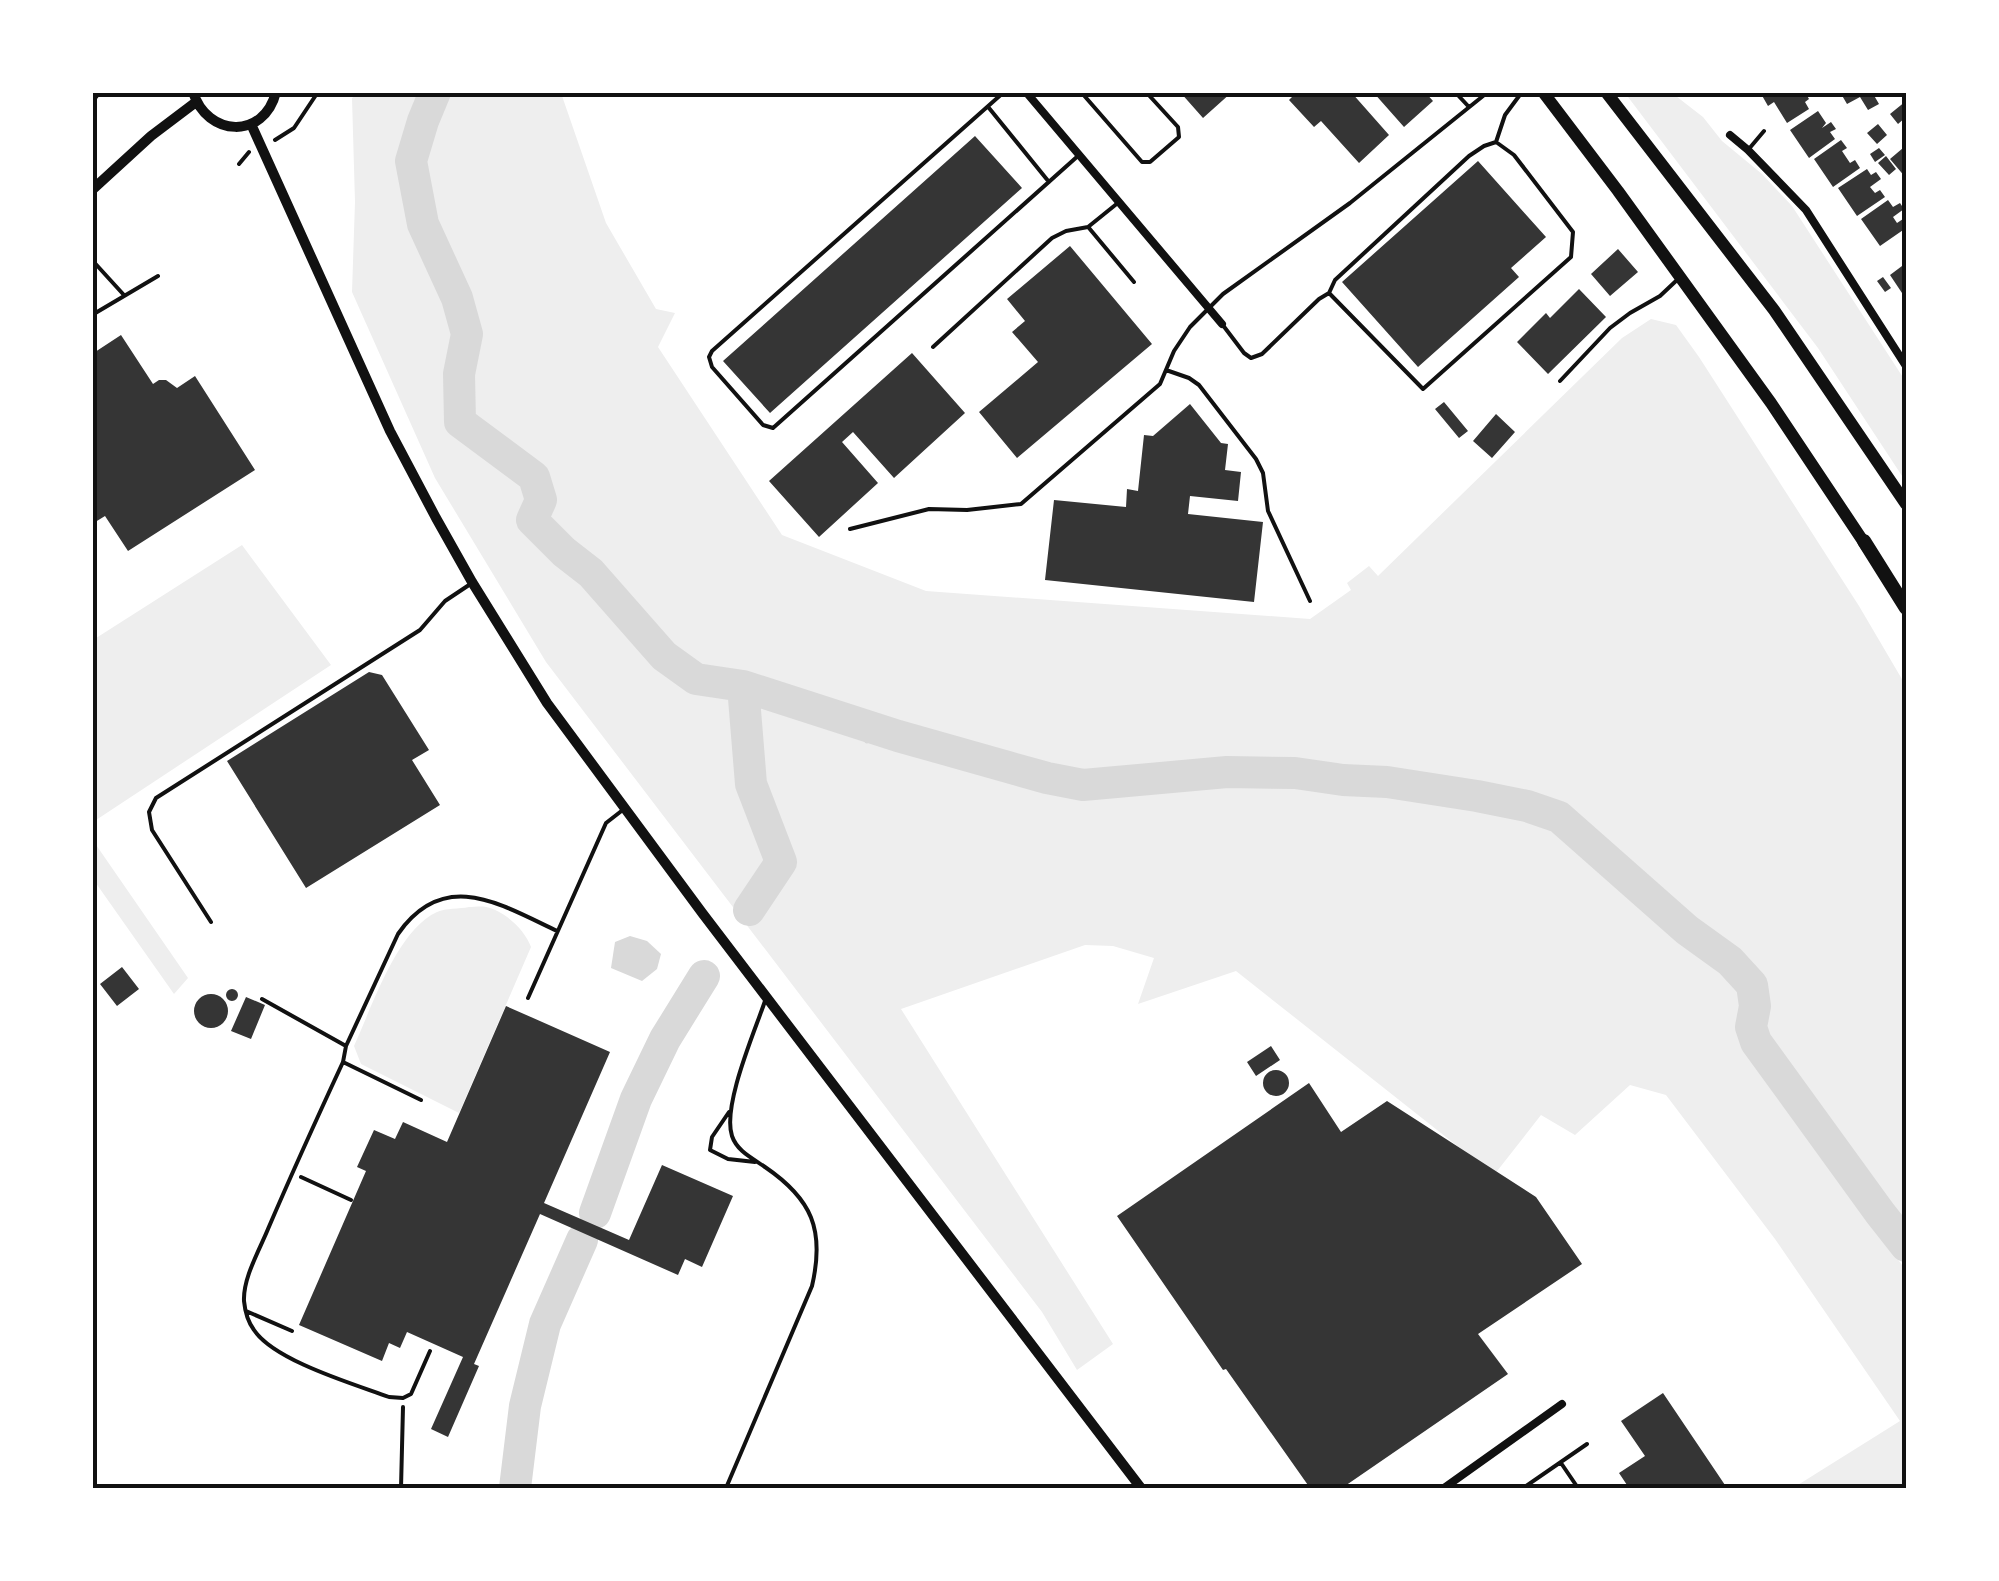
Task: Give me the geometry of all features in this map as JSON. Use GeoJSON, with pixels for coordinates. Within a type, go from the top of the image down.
{"type":"FeatureCollection","features":[{"type":"Feature","properties":{"kind":"highway"},"geometry":{"type":"LineString","coordinates":[[1543,92],[1771,403],[1906,611]]}},
{"type":"Feature","properties":{"kind":"highway"},"geometry":{"type":"LineString","coordinates":[[1606,92],[1774,310],[1906,504]]}},
{"type":"Feature","properties":{"kind":"street"},"geometry":{"type":"LineString","coordinates":[[92,190],[194,97],[210,120],[226,126],[251,124],[267,112],[276,92]]}},
{"type":"Feature","properties":{"kind":"street"},"geometry":{"type":"LineString","coordinates":[[1026,92],[1222,324]]}},
{"type":"Feature","properties":{"kind":"street"},"geometry":{"type":"LineString","coordinates":[[251,124],[390,431],[472,582],[547,703],[1141,1488]]}},
{"type":"Feature","properties":{"kind":"street"},"geometry":{"type":"LineString","coordinates":[[1730,135],[1806,210],[1905,361]]}},
{"type":"Feature","properties":{"kind":"street"},"geometry":{"type":"LineString","coordinates":[[1450,1487],[1562,1404]]}},
{"type":"Feature","properties":{"kind":"lane"},"geometry":{"type":"LineString","coordinates":[[92,102],[100,92]]}},
{"type":"Feature","properties":{"kind":"lane"},"geometry":{"type":"LineString","coordinates":[[1004,92],[712,351],[712,367],[764,426],[773,428],[1079,155]]}},
{"type":"Feature","properties":{"kind":"lane"},"geometry":{"type":"LineString","coordinates":[[1081,92],[1142,162],[1150,162],[1179,138],[1178,127],[1146,92]]}},
{"type":"Feature","properties":{"kind":"lane"},"geometry":{"type":"LineString","coordinates":[[1455,92],[1469,108]]}},
{"type":"Feature","properties":{"kind":"lane"},"geometry":{"type":"LineString","coordinates":[[850,529],[928,509],[966,510],[1021,504],[1160,384],[1174,351],[1208,308],[1350,203],[1488,92]]}},
{"type":"Feature","properties":{"kind":"lane"},"geometry":{"type":"LineString","coordinates":[[1496,142],[1505,115],[1522,92]]}},
{"type":"Feature","properties":{"kind":"lane"},"geometry":{"type":"LineString","coordinates":[[987,106],[1049,182]]}},
{"type":"Feature","properties":{"kind":"lane"},"geometry":{"type":"LineString","coordinates":[[1748,150],[1764,131]]}},
{"type":"Feature","properties":{"kind":"lane"},"geometry":{"type":"LineString","coordinates":[[1329,293],[1423,389],[1572,257],[1573,232],[1514,155],[1496,142]]}},
{"type":"Feature","properties":{"kind":"lane"},"geometry":{"type":"LineString","coordinates":[[1222,324],[1244,353],[1251,358],[1262,354],[1469,156],[1496,142]]}},
{"type":"Feature","properties":{"kind":"lane"},"geometry":{"type":"LineString","coordinates":[[933,347],[1052,238],[1066,230],[1088,227],[1119,202]]}},
{"type":"Feature","properties":{"kind":"lane"},"geometry":{"type":"LineString","coordinates":[[1088,227],[1134,282]]}},
{"type":"Feature","properties":{"kind":"lane"},"geometry":{"type":"LineString","coordinates":[[92,260],[124,296]]}},
{"type":"Feature","properties":{"kind":"lane"},"geometry":{"type":"LineString","coordinates":[[92,315],[158,276]]}},
{"type":"Feature","properties":{"kind":"lane"},"geometry":{"type":"LineString","coordinates":[[1560,380],[1610,328],[1660,296],[1680,277]]}},
{"type":"Feature","properties":{"kind":"lane"},"geometry":{"type":"LineString","coordinates":[[1166,370],[1199,385],[1256,459],[1266,484],[1268,511],[1310,601]]}},
{"type":"Feature","properties":{"kind":"lane"},"geometry":{"type":"LineString","coordinates":[[211,922],[152,830],[149,812],[156,798],[420,630],[446,601],[472,582]]}},
{"type":"Feature","properties":{"kind":"lane"},"geometry":{"type":"LineString","coordinates":[[528,998],[606,824],[624,808]]}},
{"type":"Feature","properties":{"kind":"lane"},"geometry":{"type":"LineString","coordinates":[[430,1351],[411,1394],[403,1398],[389,1397],[302,1364],[255,1332],[244,1300],[254,1262],[398,934],[417,912],[454,896],[479,897],[556,931]]}},
{"type":"Feature","properties":{"kind":"lane"},"geometry":{"type":"LineString","coordinates":[[726,1488],[812,1286],[817,1263],[818,1240],[810,1212],[794,1189],[741,1151],[732,1138],[734,1091],[767,996]]}},
{"type":"Feature","properties":{"kind":"lane"},"geometry":{"type":"LineString","coordinates":[[262,1000],[346,1046]]}},
{"type":"Feature","properties":{"kind":"lane"},"geometry":{"type":"LineString","coordinates":[[342,1062],[421,1100]]}},
{"type":"Feature","properties":{"kind":"lane"},"geometry":{"type":"LineString","coordinates":[[732,1106],[712,1137],[710,1150],[728,1160],[759,1163]]}},
{"type":"Feature","properties":{"kind":"lane"},"geometry":{"type":"LineString","coordinates":[[246,1311],[292,1331]]}},
{"type":"Feature","properties":{"kind":"lane"},"geometry":{"type":"LineString","coordinates":[[1523,1488],[1587,1444]]}},
{"type":"Feature","properties":{"kind":"lane"},"geometry":{"type":"LineString","coordinates":[[1561,1464],[1578,1488]]}},
{"type":"Feature","properties":{"kind":"path"},"geometry":{"type":"LineString","coordinates":[[239,164],[253,148],[294,128],[318,92]]}},
{"type":"Feature","properties":{"kind":"path"},"geometry":{"type":"LineString","coordinates":[[292,1174],[351,1200]]}},
{"type":"Feature","properties":{"kind":"path"},"geometry":{"type":"LineString","coordinates":[[401,1488],[403,1398]]}},
{"type":"Feature","properties":{"kind":"shaded area"},"geometry":{"type":"Polygon","coordinates":[[[361,92],[561,93],[606,223],[656,309],[675,313],[658,347],[782,535],[926,591],[1310,619],[1351,590],[1347,583],[1369,566],[1378,576],[1622,338],[1651,319],[1676,325],[1859,606],[1906,686],[1906,1237],[1771,1055],[1759,1027],[1759,1000],[1749,974],[1668,909],[1571,815],[1533,802],[1431,779],[1185,766],[1081,780],[689,669],[664,651],[600,580],[666,673],[736,694],[764,708],[1009,780],[1091,797],[1197,781],[1383,792],[1532,815],[1562,828],[1666,931],[1723,961],[1736,976],[1743,993],[1738,1019],[1760,1066],[1816,1138],[1846,1190],[1905,1269],[1906,1488],[1793,1488],[1900,1421],[1775,1239],[1666,1095],[1630,1085],[1575,1135],[1541,1115],[1494,1175],[1236,971],[1138,1004],[1154,958],[1113,946],[1085,945],[901,1009],[1113,1344],[1077,1370],[1042,1312],[546,662],[435,478],[352,292],[352,98],[361,92]]]}},
{"type":"Feature","properties":{"kind":"shaded area"},"geometry":{"type":"Polygon","coordinates":[[[1625,93],[1672,93],[1703,117],[1722,141],[1762,174],[1792,206],[1906,382],[1906,482],[1818,348],[1625,93]]]}},
{"type":"Feature","properties":{"kind":"shaded area"},"geometry":{"type":"Polygon","coordinates":[[[242,545],[331,665],[93,822],[93,640],[242,545]]]}},
{"type":"Feature","properties":{"kind":"shaded area"},"geometry":{"type":"Polygon","coordinates":[[[92,839],[188,978],[174,994],[93,879],[92,839]]]}},
{"type":"Feature","properties":{"kind":"shaded area"},"geometry":{"type":"Polygon","coordinates":[[[486,907],[507,917],[531,947],[459,1113],[361,1064],[354,1046],[387,971],[410,935],[437,912],[486,907]]]}},
{"type":"Feature","properties":{"kind":"shaded area"},"geometry":{"type":"Polygon","coordinates":[[[630,936],[647,941],[661,954],[657,969],[642,981],[611,968],[615,942],[630,936]]]}},
{"type":"Feature","properties":{"kind":"building"},"geometry":{"type":"Polygon","coordinates":[[[1180,92],[1232,92],[1203,118],[1180,92]]]}},
{"type":"Feature","properties":{"kind":"building"},"geometry":{"type":"Polygon","coordinates":[[[1297,92],[1351,92],[1389,135],[1359,163],[1321,121],[1314,127],[1289,100],[1297,92]]]}},
{"type":"Feature","properties":{"kind":"building"},"geometry":{"type":"Polygon","coordinates":[[[1373,92],[1425,92],[1433,101],[1404,127],[1373,92]]]}},
{"type":"Feature","properties":{"kind":"building"},"geometry":{"type":"Polygon","coordinates":[[[1760,92],[1805,92],[1809,109],[1787,123],[1774,102],[1768,106],[1760,92]]]}},
{"type":"Feature","properties":{"kind":"building"},"geometry":{"type":"Polygon","coordinates":[[[1840,92],[1872,92],[1879,104],[1868,110],[1860,97],[1847,104],[1840,92]]]}},
{"type":"Feature","properties":{"kind":"building"},"geometry":{"type":"Polygon","coordinates":[[[1906,101],[1906,117],[1898,124],[1890,114],[1906,101]]]}},
{"type":"Feature","properties":{"kind":"building"},"geometry":{"type":"Polygon","coordinates":[[[1818,111],[1826,123],[1822,128],[1831,122],[1836,129],[1830,132],[1835,139],[1809,158],[1790,130],[1818,111]]]}},
{"type":"Feature","properties":{"kind":"building"},"geometry":{"type":"Polygon","coordinates":[[[1878,124],[1887,135],[1877,144],[1867,133],[1878,124]]]}},
{"type":"Feature","properties":{"kind":"building"},"geometry":{"type":"Polygon","coordinates":[[[975,136],[1022,188],[770,413],[723,361],[975,136]]]}},
{"type":"Feature","properties":{"kind":"building"},"geometry":{"type":"Polygon","coordinates":[[[1841,140],[1847,148],[1842,151],[1850,163],[1855,160],[1860,168],[1833,187],[1814,159],[1841,140]]]}},
{"type":"Feature","properties":{"kind":"building"},"geometry":{"type":"Polygon","coordinates":[[[1879,148],[1885,155],[1875,162],[1870,154],[1879,148]]]}},
{"type":"Feature","properties":{"kind":"building"},"geometry":{"type":"Polygon","coordinates":[[[1903,148],[1906,151],[1906,178],[1890,159],[1903,148]]]}},
{"type":"Feature","properties":{"kind":"building"},"geometry":{"type":"Polygon","coordinates":[[[1886,156],[1896,169],[1889,175],[1878,163],[1886,156]]]}},
{"type":"Feature","properties":{"kind":"building"},"geometry":{"type":"Polygon","coordinates":[[[1478,161],[1546,237],[1511,268],[1519,277],[1418,367],[1342,282],[1478,161]]]}},
{"type":"Feature","properties":{"kind":"building"},"geometry":{"type":"Polygon","coordinates":[[[1867,169],[1881,179],[1870,187],[1875,193],[1880,190],[1885,197],[1857,216],[1838,188],[1867,169]]]}},
{"type":"Feature","properties":{"kind":"building"},"geometry":{"type":"Polygon","coordinates":[[[1888,200],[1893,207],[1900,203],[1904,209],[1893,217],[1897,223],[1903,219],[1906,228],[1880,246],[1861,219],[1888,200]]]}},
{"type":"Feature","properties":{"kind":"building"},"geometry":{"type":"Polygon","coordinates":[[[1070,246],[1152,344],[1017,458],[979,412],[1038,362],[1012,332],[1025,321],[1007,299],[1070,246]]]}},
{"type":"Feature","properties":{"kind":"building"},"geometry":{"type":"Polygon","coordinates":[[[1618,249],[1638,272],[1610,296],[1591,274],[1618,249]]]}},
{"type":"Feature","properties":{"kind":"building"},"geometry":{"type":"Polygon","coordinates":[[[1906,263],[1906,299],[1890,275],[1906,263]]]}},
{"type":"Feature","properties":{"kind":"building"},"geometry":{"type":"Polygon","coordinates":[[[1883,277],[1891,288],[1885,292],[1877,281],[1883,277]]]}},
{"type":"Feature","properties":{"kind":"building"},"geometry":{"type":"Polygon","coordinates":[[[1579,289],[1606,317],[1548,374],[1517,342],[1546,313],[1550,318],[1579,289]]]}},
{"type":"Feature","properties":{"kind":"building"},"geometry":{"type":"Polygon","coordinates":[[[121,335],[153,384],[166,380],[177,388],[195,376],[255,470],[128,551],[105,516],[92,524],[92,354],[121,335]]]}},
{"type":"Feature","properties":{"kind":"building"},"geometry":{"type":"Polygon","coordinates":[[[912,353],[965,413],[894,478],[853,432],[842,442],[878,483],[819,537],[769,481],[912,353]]]}},
{"type":"Feature","properties":{"kind":"building"},"geometry":{"type":"Polygon","coordinates":[[[1444,402],[1468,431],[1459,438],[1435,409],[1444,402]]]}},
{"type":"Feature","properties":{"kind":"building"},"geometry":{"type":"Polygon","coordinates":[[[1190,404],[1221,443],[1228,444],[1225,470],[1241,472],[1238,501],[1190,496],[1188,514],[1263,522],[1254,602],[1045,580],[1054,500],[1126,507],[1127,489],[1138,491],[1144,435],[1153,436],[1190,404]]]}},
{"type":"Feature","properties":{"kind":"building"},"geometry":{"type":"Polygon","coordinates":[[[1496,414],[1515,432],[1492,458],[1473,441],[1496,414]]]}},
{"type":"Feature","properties":{"kind":"building"},"geometry":{"type":"Polygon","coordinates":[[[369,672],[382,675],[429,750],[412,760],[440,805],[306,888],[227,761],[369,672]]]}},
{"type":"Feature","properties":{"kind":"building"},"geometry":{"type":"Polygon","coordinates":[[[122,967],[139,989],[117,1006],[100,984],[122,967]]]}},
{"type":"Feature","properties":{"kind":"building"},"geometry":{"type":"Polygon","coordinates":[[[232,989],[238,995],[232,1001],[226,995],[232,989]]]}},
{"type":"Feature","properties":{"kind":"building"},"geometry":{"type":"Polygon","coordinates":[[[211,994],[223,999],[228,1011],[223,1023],[211,1028],[199,1023],[194,1011],[199,999],[211,994]]]}},
{"type":"Feature","properties":{"kind":"building"},"geometry":{"type":"Polygon","coordinates":[[[246,997],[265,1005],[251,1039],[231,1031],[246,997]]]}},
{"type":"Feature","properties":{"kind":"building"},"geometry":{"type":"Polygon","coordinates":[[[506,1006],[610,1052],[544,1203],[629,1240],[662,1165],[733,1196],[702,1267],[685,1259],[678,1275],[540,1214],[474,1364],[479,1366],[448,1437],[431,1429],[463,1357],[407,1332],[400,1348],[389,1343],[382,1361],[299,1325],[366,1171],[357,1167],[374,1130],[395,1139],[403,1122],[447,1142],[506,1006]]]}},
{"type":"Feature","properties":{"kind":"building"},"geometry":{"type":"Polygon","coordinates":[[[1271,1046],[1280,1060],[1256,1076],[1247,1062],[1271,1046]]]}},
{"type":"Feature","properties":{"kind":"building"},"geometry":{"type":"Polygon","coordinates":[[[1276,1070],[1285,1074],[1289,1083],[1285,1092],[1276,1096],[1267,1092],[1263,1083],[1267,1074],[1276,1070]]]}},
{"type":"Feature","properties":{"kind":"building"},"geometry":{"type":"Polygon","coordinates":[[[1309,1083],[1341,1132],[1387,1101],[1536,1197],[1582,1264],[1478,1334],[1508,1374],[1342,1488],[1310,1488],[1117,1216],[1309,1083]]]}},
{"type":"Feature","properties":{"kind":"building"},"geometry":{"type":"Polygon","coordinates":[[[1663,1393],[1727,1488],[1629,1488],[1619,1473],[1645,1456],[1621,1421],[1663,1393]]]}},
{"type":"Feature","properties":{"kind":"waterway"},"geometry":{"type":"LineString","coordinates":[[435,92],[411,161],[423,224],[457,298],[467,334],[459,374],[460,422],[534,477],[541,500],[532,520],[591,573],[664,656],[696,679],[743,686],[898,736],[1083,785],[1227,772],[1295,773],[1477,796],[1559,817],[1687,930],[1730,961],[1752,985],[1755,1006],[1751,1027],[1756,1042],[1906,1246]]}},
{"type":"Feature","properties":{"kind":"waterway"},"geometry":{"type":"LineString","coordinates":[[743,686],[751,784],[781,862],[749,910]]}},
{"type":"Feature","properties":{"kind":"waterway"},"geometry":{"type":"LineString","coordinates":[[867,741],[870,727]]}},
{"type":"Feature","properties":{"kind":"waterway"},"geometry":{"type":"LineString","coordinates":[[595,1213],[636,1099],[665,1039],[704,976]]}},
{"type":"Feature","properties":{"kind":"waterway"},"geometry":{"type":"LineString","coordinates":[[515,1488],[525,1406],[545,1324],[582,1240]]}}]}
